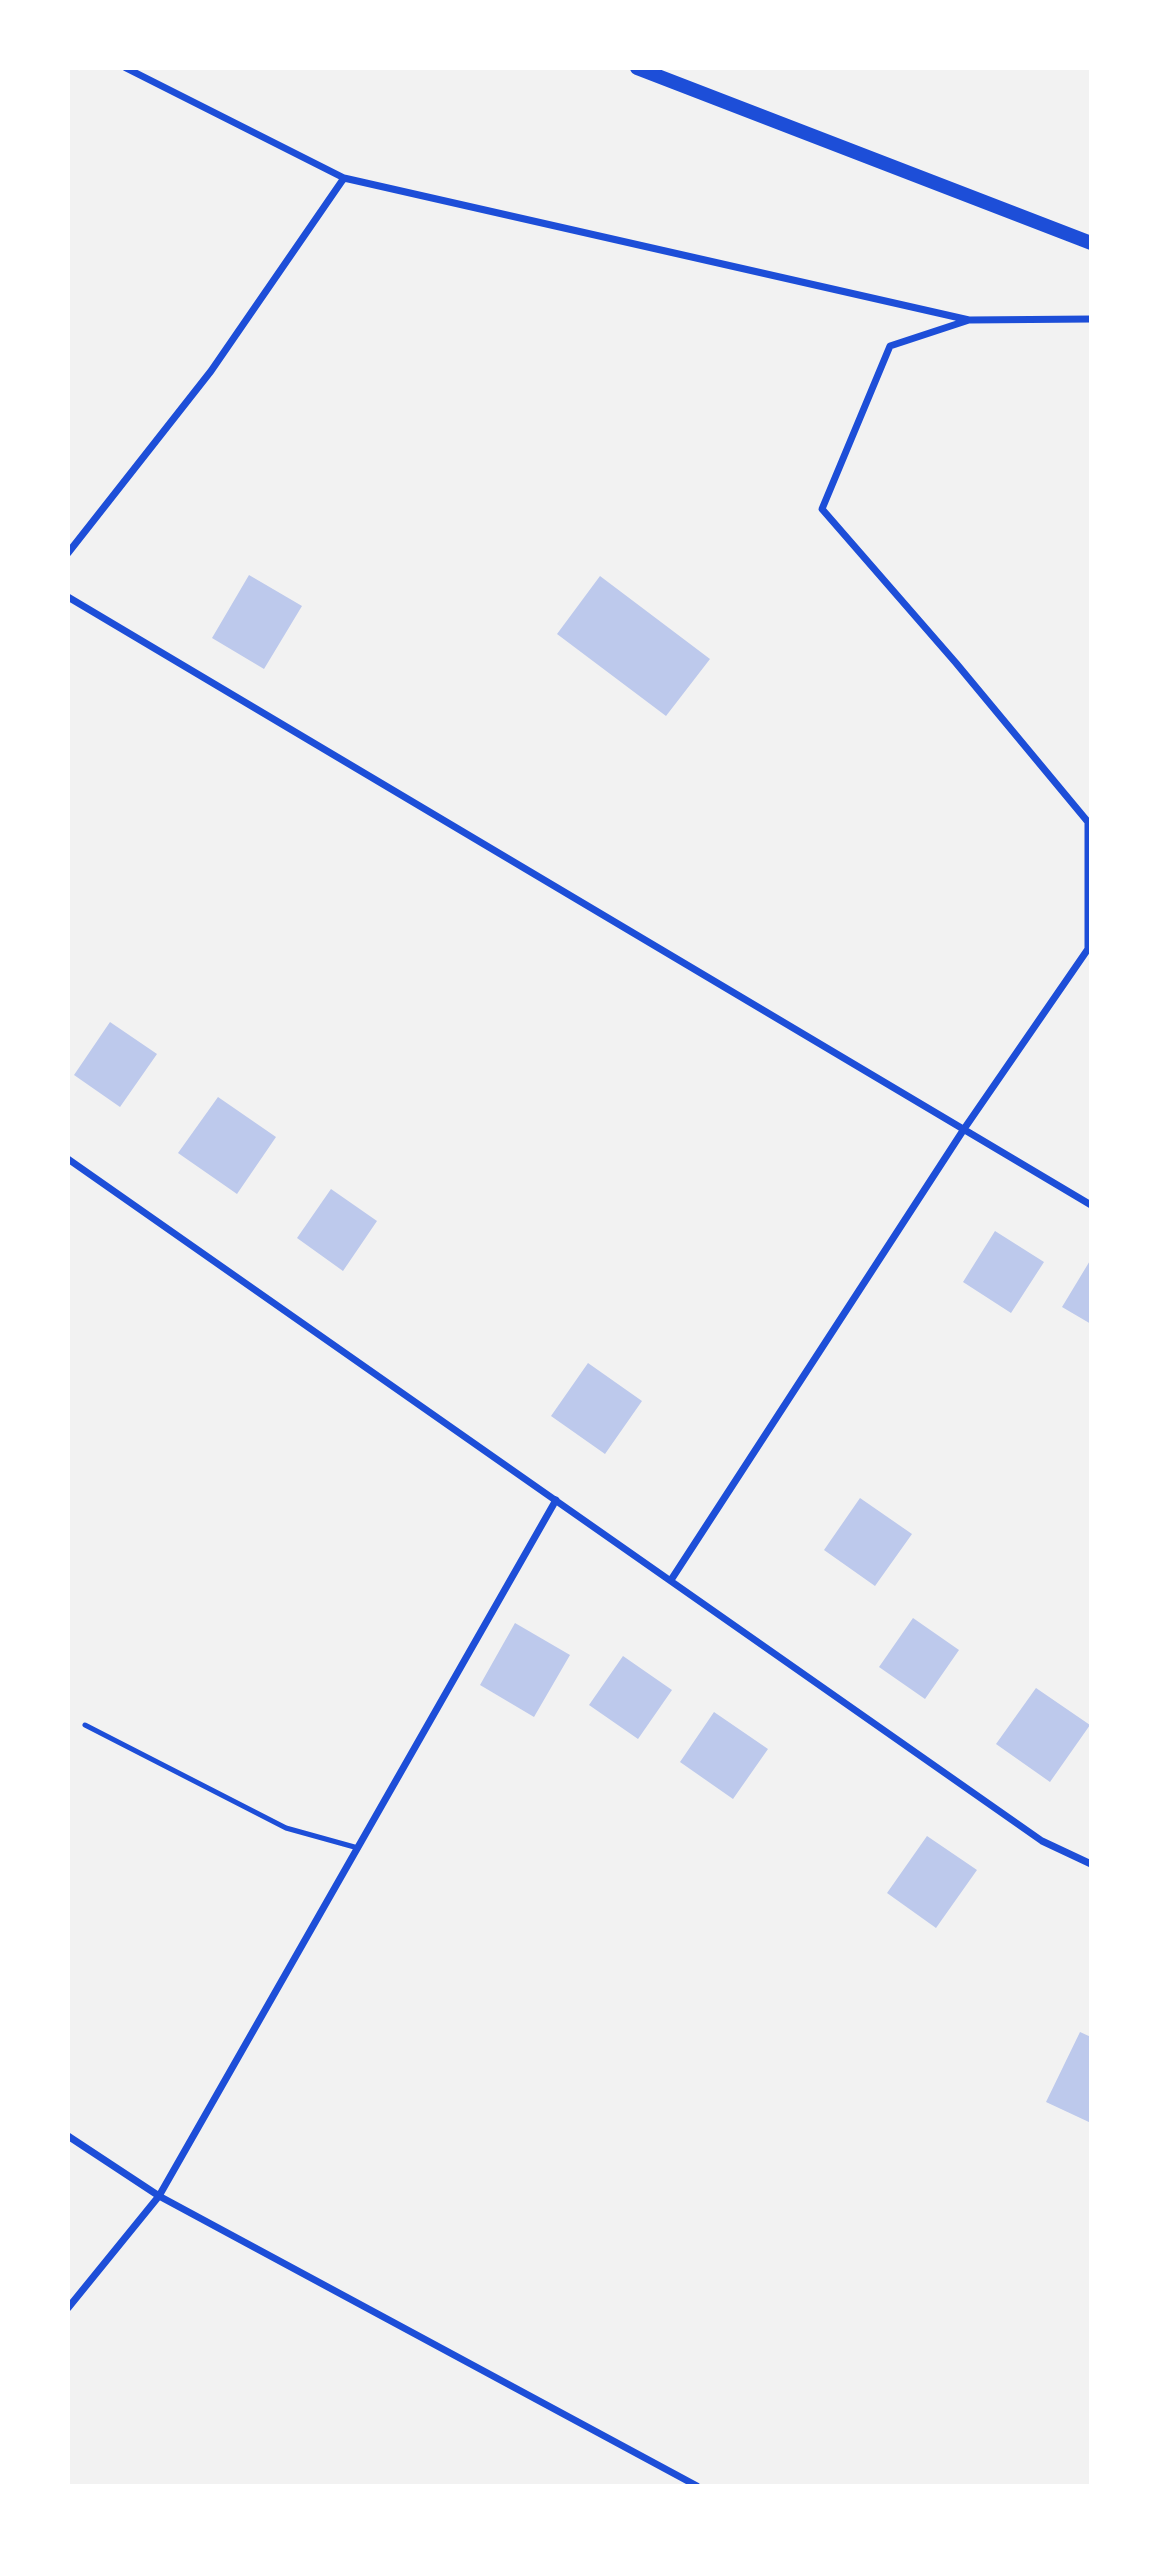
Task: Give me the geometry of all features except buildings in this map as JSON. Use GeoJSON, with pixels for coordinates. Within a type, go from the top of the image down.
{"type":"FeatureCollection","features":[{"type":"Feature","properties":{"kind":"main road"},"geometry":{"type":"LineString","coordinates":[[637,68],[1091,243]]}},
{"type":"Feature","properties":{"kind":"street"},"geometry":{"type":"LineString","coordinates":[[125,68],[344,178],[969,320],[1091,319]]}},
{"type":"Feature","properties":{"kind":"street"},"geometry":{"type":"LineString","coordinates":[[68,553],[211,371],[344,178]]}},
{"type":"Feature","properties":{"kind":"street"},"geometry":{"type":"LineString","coordinates":[[671,1580],[964,1129],[1088,948],[1088,822],[956,663],[821,509],[890,346],[969,320]]}},
{"type":"Feature","properties":{"kind":"street"},"geometry":{"type":"LineString","coordinates":[[68,597],[1091,1205]]}},
{"type":"Feature","properties":{"kind":"street"},"geometry":{"type":"LineString","coordinates":[[68,1159],[1042,1841],[1091,1864]]}},
{"type":"Feature","properties":{"kind":"street"},"geometry":{"type":"LineString","coordinates":[[68,2308],[159,2196],[556,1500]]}},
{"type":"Feature","properties":{"kind":"street"},"geometry":{"type":"LineString","coordinates":[[68,2136],[159,2196],[697,2486]]}},
{"type":"Feature","properties":{"kind":"lane"},"geometry":{"type":"LineString","coordinates":[[85,1725],[286,1828],[358,1847]]}}]}
